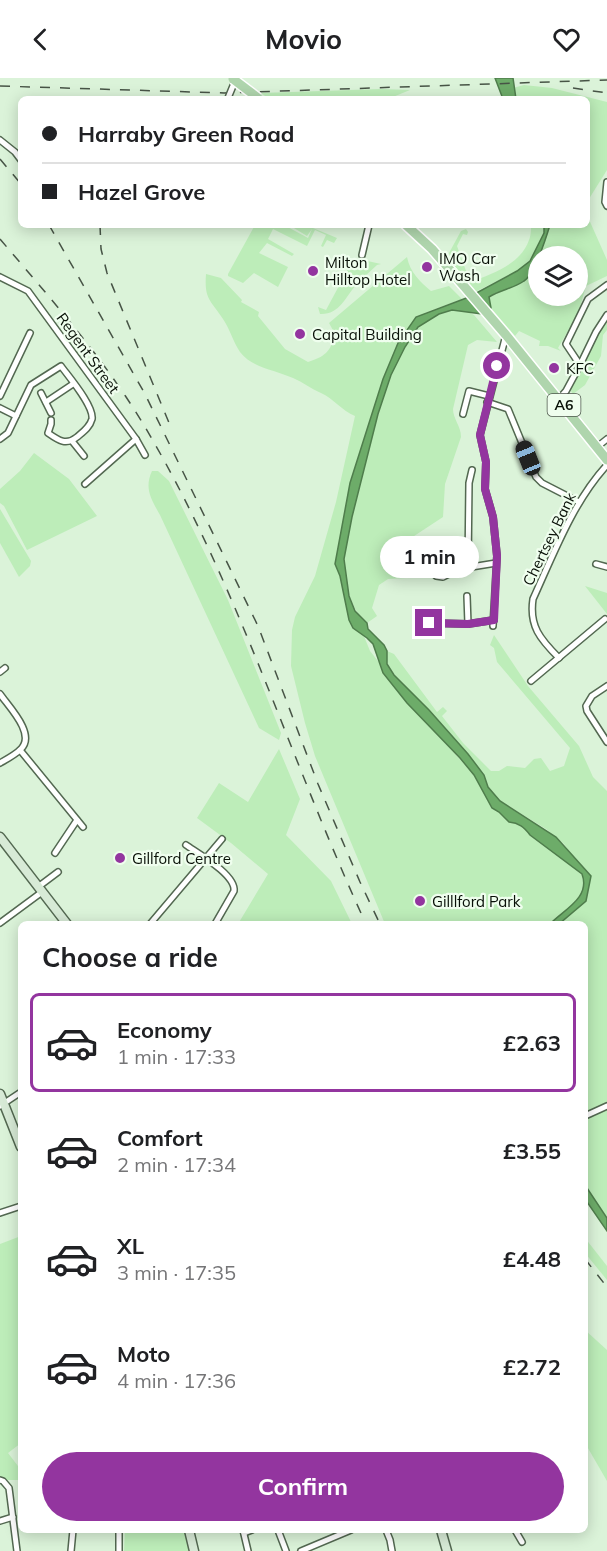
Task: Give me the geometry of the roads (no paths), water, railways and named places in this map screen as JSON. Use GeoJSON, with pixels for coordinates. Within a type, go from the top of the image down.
{"type":"FeatureCollection","features":[{"type":"Feature","properties":{"kind":"main road"},"geometry":{"type":"LineString","coordinates":[[233,79],[255,96]]}},
{"type":"Feature","properties":{"kind":"main road","name":"A6"},"geometry":{"type":"LineString","coordinates":[[409,228],[432,249],[506,335],[607,460]]}},
{"type":"Feature","properties":{"kind":"street"},"geometry":{"type":"LineString","coordinates":[[229,96],[233,79]]}},
{"type":"Feature","properties":{"kind":"street"},"geometry":{"type":"LineString","coordinates":[[0,140],[18,156]]}},
{"type":"Feature","properties":{"kind":"street"},"geometry":{"type":"LineString","coordinates":[[607,182],[605,202],[607,206]]}},
{"type":"Feature","properties":{"kind":"street"},"geometry":{"type":"LineString","coordinates":[[362,255],[368,228]]}},
{"type":"Feature","properties":{"kind":"street","name":"Regent Street"},"geometry":{"type":"LineString","coordinates":[[0,277],[28,291],[136,439],[145,455]]}},
{"type":"Feature","properties":{"kind":"street"},"geometry":{"type":"LineString","coordinates":[[580,365],[566,344],[588,299],[607,285]]}},
{"type":"Feature","properties":{"kind":"street"},"geometry":{"type":"LineString","coordinates":[[559,399],[566,391],[607,315]]}},
{"type":"Feature","properties":{"kind":"street"},"geometry":{"type":"LineString","coordinates":[[0,396],[30,333]]}},
{"type":"Feature","properties":{"kind":"street"},"geometry":{"type":"LineString","coordinates":[[429,623],[494,623],[496,563],[493,517],[485,489],[486,462],[480,435],[506,335]]}},
{"type":"Feature","properties":{"kind":"street"},"geometry":{"type":"LineString","coordinates":[[0,439],[8,433],[31,385],[61,366],[91,411],[92,417],[88,427],[72,441],[61,442],[48,433],[51,416],[41,393]]}},
{"type":"Feature","properties":{"kind":"street"},"geometry":{"type":"LineString","coordinates":[[46,402],[73,384]]}},
{"type":"Feature","properties":{"kind":"street"},"geometry":{"type":"LineString","coordinates":[[463,414],[469,391],[508,409],[536,477],[542,483],[579,502]]}},
{"type":"Feature","properties":{"kind":"street"},"geometry":{"type":"LineString","coordinates":[[0,408],[15,416]]}},
{"type":"Feature","properties":{"kind":"street"},"geometry":{"type":"LineString","coordinates":[[85,484],[136,439]]}},
{"type":"Feature","properties":{"kind":"street"},"geometry":{"type":"LineString","coordinates":[[597,447],[607,439]]}},
{"type":"Feature","properties":{"kind":"street"},"geometry":{"type":"LineString","coordinates":[[72,441],[84,456]]}},
{"type":"Feature","properties":{"kind":"street","name":"Chertsey Bank"},"geometry":{"type":"LineString","coordinates":[[559,658],[536,632],[532,604],[579,502],[592,481],[607,465]]}},
{"type":"Feature","properties":{"kind":"street"},"geometry":{"type":"LineString","coordinates":[[468,567],[469,483],[472,470]]}},
{"type":"Feature","properties":{"kind":"street"},"geometry":{"type":"LineString","coordinates":[[432,549],[432,571],[436,576],[443,577],[459,569],[496,563]]}},
{"type":"Feature","properties":{"kind":"street"},"geometry":{"type":"LineString","coordinates":[[596,564],[607,567]]}},
{"type":"Feature","properties":{"kind":"street"},"geometry":{"type":"LineString","coordinates":[[467,596],[468,624]]}},
{"type":"Feature","properties":{"kind":"street"},"geometry":{"type":"LineString","coordinates":[[531,681],[605,619]]}},
{"type":"Feature","properties":{"kind":"street"},"geometry":{"type":"LineString","coordinates":[[607,686],[592,696],[586,706],[607,741]]}},
{"type":"Feature","properties":{"kind":"street"},"geometry":{"type":"LineString","coordinates":[[0,694],[26,731],[26,740],[20,750],[0,764]]}},
{"type":"Feature","properties":{"kind":"street"},"geometry":{"type":"LineString","coordinates":[[20,750],[83,827]]}},
{"type":"Feature","properties":{"kind":"street"},"geometry":{"type":"LineString","coordinates":[[55,853],[77,820]]}},
{"type":"Feature","properties":{"kind":"street"},"geometry":{"type":"LineString","coordinates":[[0,837],[65,921]]}},
{"type":"Feature","properties":{"kind":"street"},"geometry":{"type":"LineString","coordinates":[[153,921],[222,839]]}},
{"type":"Feature","properties":{"kind":"street"},"geometry":{"type":"LineString","coordinates":[[186,845],[228,877],[234,886],[234,891],[216,921]]}},
{"type":"Feature","properties":{"kind":"street"},"geometry":{"type":"LineString","coordinates":[[0,923],[58,872]]}},
{"type":"Feature","properties":{"kind":"street"},"geometry":{"type":"LineString","coordinates":[[0,1094],[2,1105],[18,1140]]}},
{"type":"Feature","properties":{"kind":"street"},"geometry":{"type":"LineString","coordinates":[[2,1105],[18,1094]]}},
{"type":"Feature","properties":{"kind":"street"},"geometry":{"type":"LineString","coordinates":[[588,1115],[607,1106]]}},
{"type":"Feature","properties":{"kind":"street"},"geometry":{"type":"LineString","coordinates":[[0,1213],[18,1207]]}},
{"type":"Feature","properties":{"kind":"street"},"geometry":{"type":"LineString","coordinates":[[0,1480],[9,1488],[17,1551]]}},
{"type":"Feature","properties":{"kind":"street"},"geometry":{"type":"LineString","coordinates":[[0,1521],[13,1517]]}},
{"type":"Feature","properties":{"kind":"street"},"geometry":{"type":"LineString","coordinates":[[71,1551],[73,1533]]}},
{"type":"Feature","properties":{"kind":"street"},"geometry":{"type":"LineString","coordinates":[[118,1551],[119,1533]]}},
{"type":"Feature","properties":{"kind":"street"},"geometry":{"type":"LineString","coordinates":[[190,1533],[194,1551]]}},
{"type":"Feature","properties":{"kind":"street"},"geometry":{"type":"LineString","coordinates":[[243,1533],[248,1551]]}},
{"type":"Feature","properties":{"kind":"street"},"geometry":{"type":"LineString","coordinates":[[279,1533],[286,1551]]}},
{"type":"Feature","properties":{"kind":"street"},"geometry":{"type":"LineString","coordinates":[[301,1551],[344,1533]]}},
{"type":"Feature","properties":{"kind":"street"},"geometry":{"type":"LineString","coordinates":[[387,1533],[392,1551]]}},
{"type":"Feature","properties":{"kind":"street"},"geometry":{"type":"LineString","coordinates":[[442,1533],[447,1551]]}},
{"type":"Feature","properties":{"kind":"street"},"geometry":{"type":"LineString","coordinates":[[517,1533],[522,1542]]}},
{"type":"Feature","properties":{"kind":"railway"},"geometry":{"type":"LineString","coordinates":[[0,86],[224,93],[607,80]]}},
{"type":"Feature","properties":{"kind":"railway"},"geometry":{"type":"LineString","coordinates":[[573,88],[607,93]]}},
{"type":"Feature","properties":{"kind":"railway"},"geometry":{"type":"LineString","coordinates":[[0,159],[18,180]]}},
{"type":"Feature","properties":{"kind":"railway"},"geometry":{"type":"LineString","coordinates":[[51,228],[145,394],[258,626],[318,784],[379,921]]}},
{"type":"Feature","properties":{"kind":"railway"},"geometry":{"type":"LineString","coordinates":[[100,228],[101,249],[107,273],[172,430]]}},
{"type":"Feature","properties":{"kind":"railway"},"geometry":{"type":"LineString","coordinates":[[0,239],[75,328],[110,374],[142,422],[176,482],[234,606],[365,921]]}},
{"type":"Feature","properties":{"kind":"railway"},"geometry":{"type":"LineString","coordinates":[[588,1263],[607,1287]]}},
{"type":"Feature","properties":{"kind":"place","name":"IMO Car Wash"},"geometry":{"type":"Point","coordinates":[427,267]}},
{"type":"Feature","properties":{"kind":"place","name":"Milton Hilltop Hotel"},"geometry":{"type":"Point","coordinates":[313,271]}},
{"type":"Feature","properties":{"kind":"place","name":"Capital Building"},"geometry":{"type":"Point","coordinates":[300,334]}},
{"type":"Feature","properties":{"kind":"place","name":"KFC"},"geometry":{"type":"Point","coordinates":[554,368]}},
{"type":"Feature","properties":{"kind":"place","name":"Gillford Centre"},"geometry":{"type":"Point","coordinates":[120,858]}},
{"type":"Feature","properties":{"kind":"place","name":"Gilllford Park"},"geometry":{"type":"Point","coordinates":[420,901]}}]}
